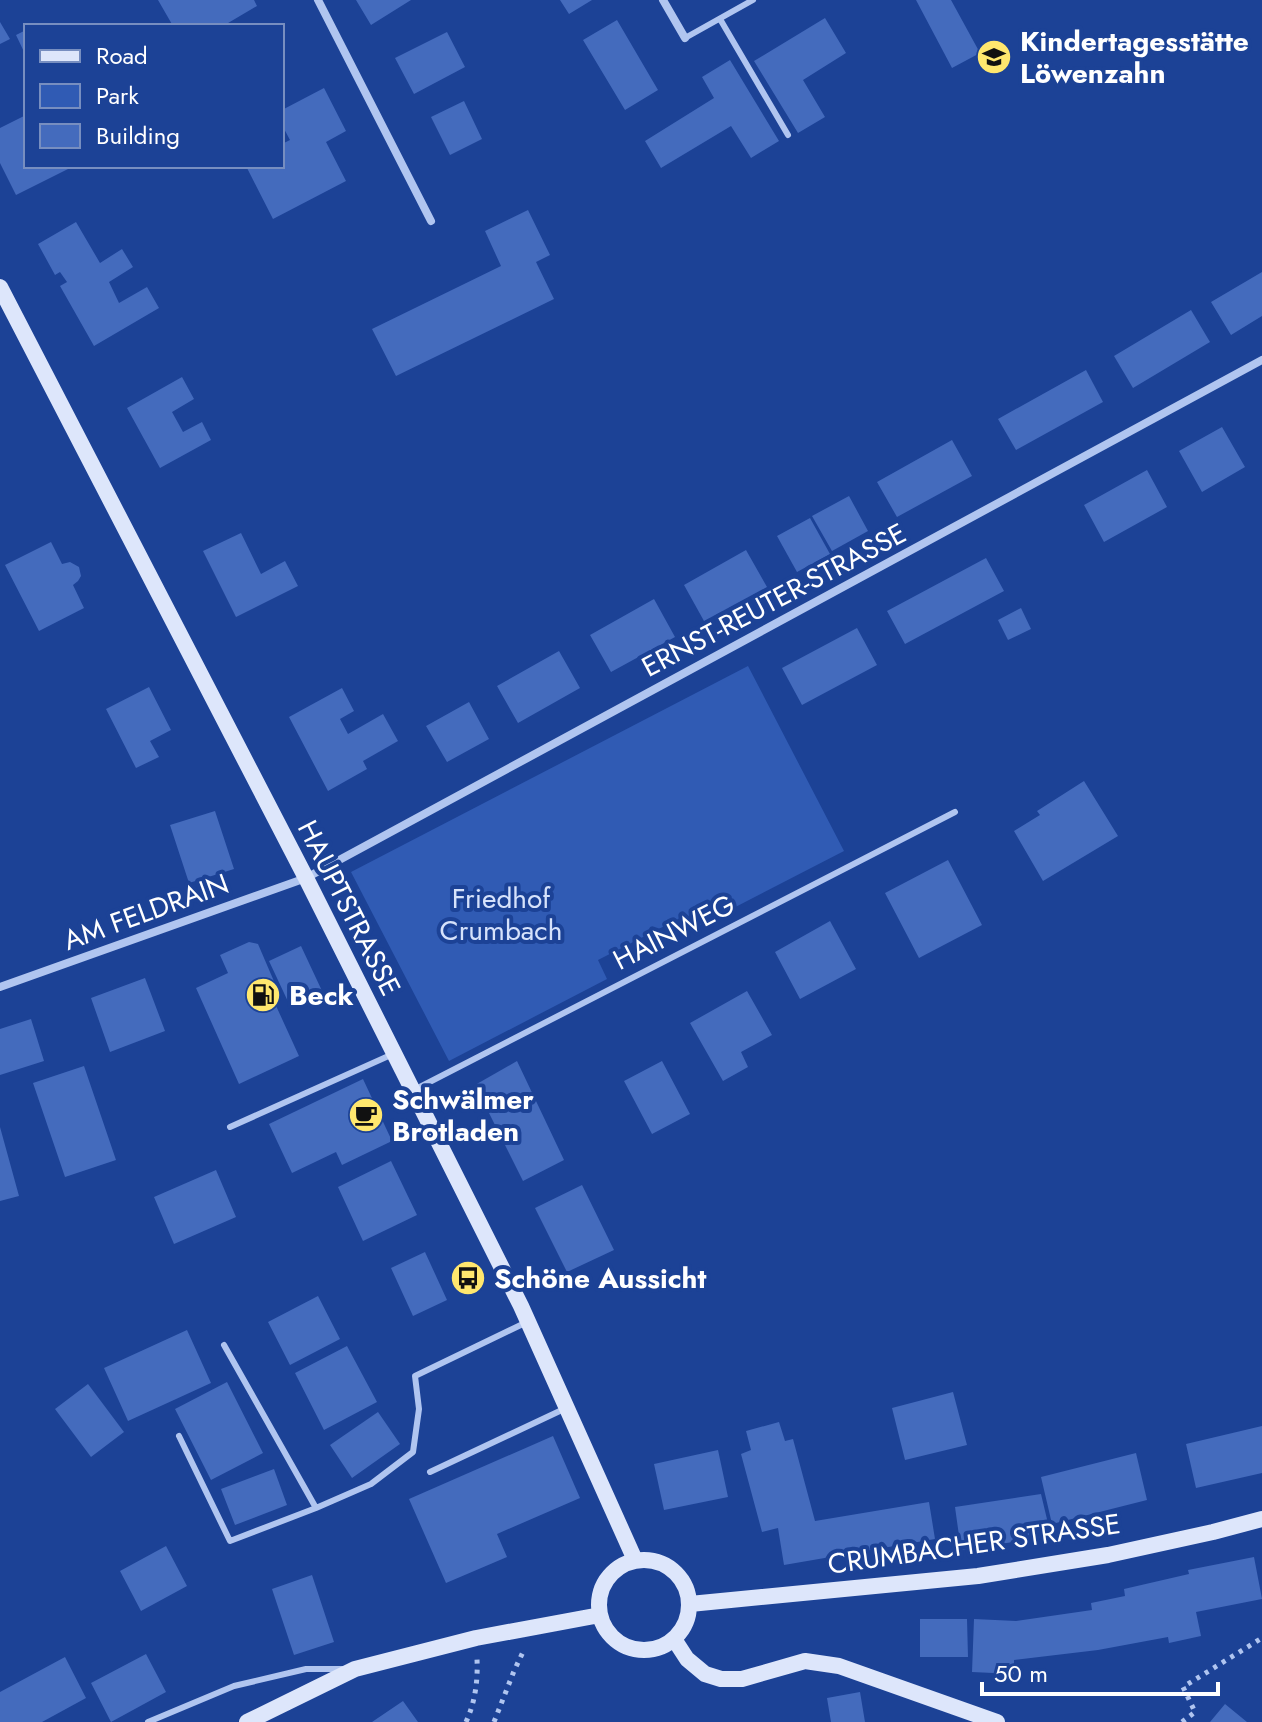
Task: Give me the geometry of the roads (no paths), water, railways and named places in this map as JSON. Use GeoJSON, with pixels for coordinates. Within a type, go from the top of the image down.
{"type":"FeatureCollection","features":[{"type":"Feature","properties":{"kind":"main road","name":"HAUPTSTRASSE"},"geometry":{"type":"LineString","coordinates":[[0,287],[306,878],[529,1321],[635,1560]]}},
{"type":"Feature","properties":{"kind":"main road","name":"CRUMBACHER STRASSE"},"geometry":{"type":"LineString","coordinates":[[690,1604],[978,1576],[1108,1555],[1262,1519]]}},
{"type":"Feature","properties":{"kind":"main road"},"geometry":{"type":"LineString","coordinates":[[635,1560],[653,1560],[676,1572],[686,1587],[690,1604],[686,1623],[674,1639],[659,1648],[643,1651],[618,1643],[606,1631],[598,1605],[603,1584],[617,1569],[635,1560]]}},
{"type":"Feature","properties":{"kind":"main road"},"geometry":{"type":"LineString","coordinates":[[247,1722],[355,1669],[476,1638],[600,1615]]}},
{"type":"Feature","properties":{"kind":"main road"},"geometry":{"type":"LineString","coordinates":[[674,1639],[687,1659],[705,1674],[721,1679],[742,1679],[805,1661],[839,1666],[997,1722]]}},
{"type":"Feature","properties":{"kind":"street"},"geometry":{"type":"LineString","coordinates":[[318,0],[431,221]]}},
{"type":"Feature","properties":{"kind":"street"},"geometry":{"type":"LineString","coordinates":[[663,0],[685,38]]}},
{"type":"Feature","properties":{"kind":"street","name":"ERNST-REUTER-STRASSE"},"geometry":{"type":"LineString","coordinates":[[306,878],[1262,360]]}},
{"type":"Feature","properties":{"kind":"street","name":"AM FELDRAIN"},"geometry":{"type":"LineString","coordinates":[[0,987],[306,878]]}},
{"type":"Feature","properties":{"kind":"lane"},"geometry":{"type":"LineString","coordinates":[[685,38],[753,0]]}},
{"type":"Feature","properties":{"kind":"lane"},"geometry":{"type":"LineString","coordinates":[[720,19],[788,135]]}},
{"type":"Feature","properties":{"kind":"lane","name":"HAINWEG"},"geometry":{"type":"LineString","coordinates":[[412,1091],[955,812]]}},
{"type":"Feature","properties":{"kind":"lane"},"geometry":{"type":"LineString","coordinates":[[230,1127],[393,1054]]}},
{"type":"Feature","properties":{"kind":"lane"},"geometry":{"type":"LineString","coordinates":[[179,1436],[230,1541],[371,1484],[413,1452],[419,1409],[415,1376],[529,1321]]}},
{"type":"Feature","properties":{"kind":"lane"},"geometry":{"type":"LineString","coordinates":[[224,1345],[316,1508]]}},
{"type":"Feature","properties":{"kind":"lane"},"geometry":{"type":"LineString","coordinates":[[430,1472],[567,1408]]}},
{"type":"Feature","properties":{"kind":"lane"},"geometry":{"type":"LineString","coordinates":[[148,1722],[234,1686],[306,1669],[355,1669]]}},
{"type":"Feature","properties":{"kind":"place","name":"Kindertagesstätte Löwenzahn"},"geometry":{"type":"Point","coordinates":[994,57]}},
{"type":"Feature","properties":{"kind":"place","name":"Beck"},"geometry":{"type":"Point","coordinates":[263,995]}},
{"type":"Feature","properties":{"kind":"place","name":"Schwälmer Brotladen"},"geometry":{"type":"Point","coordinates":[366,1115]}},
{"type":"Feature","properties":{"kind":"place","name":"Schöne Aussicht"},"geometry":{"type":"Point","coordinates":[468,1278]}},
{"type":"Feature","properties":{"kind":"park label","name":"Friedhof Crumbach"},"geometry":{"type":"Point","coordinates":[501,914]}}]}
